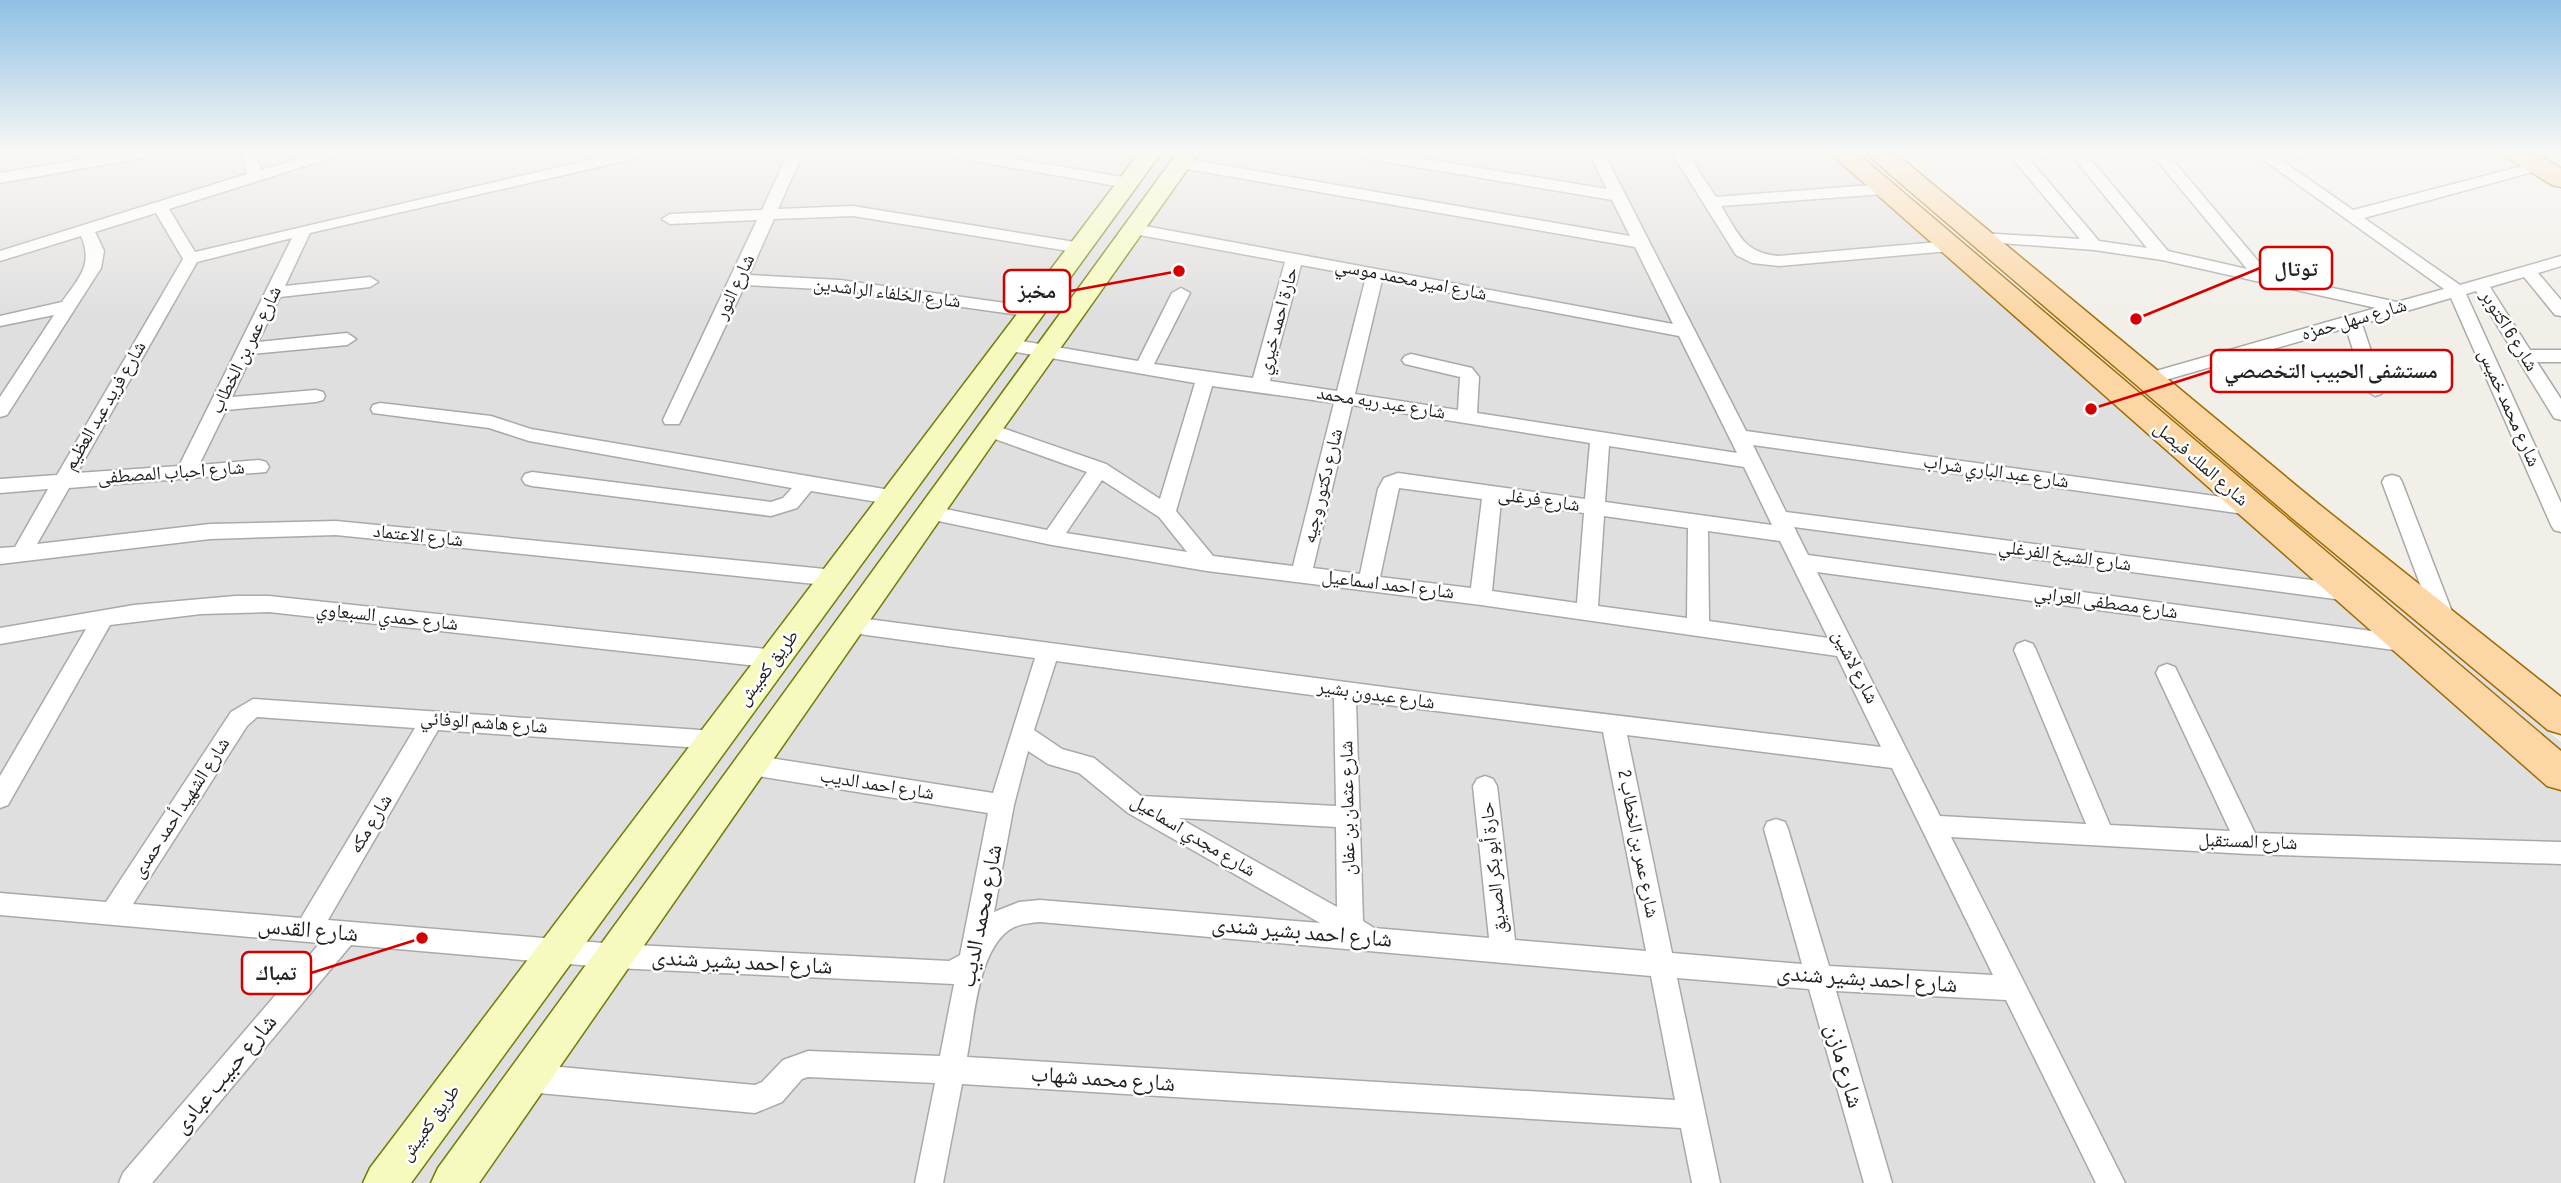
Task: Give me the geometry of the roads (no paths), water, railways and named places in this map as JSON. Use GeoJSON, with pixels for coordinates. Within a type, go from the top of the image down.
{"type":"FeatureCollection","features":[{"type":"Feature","properties":{"kind":"main road","name":"شارع الملك فيصل"},"geometry":{"type":"LineString","coordinates":[[1913,208],[1965,242],[2148,379],[2561,719]]}},
{"type":"Feature","properties":{"kind":"main road","name":"شارع الملك فيصل"},"geometry":{"type":"LineString","coordinates":[[1933,208],[2178,443],[2561,774]]}},
{"type":"Feature","properties":{"kind":"main road"},"geometry":{"type":"LineString","coordinates":[[2178,443],[2213,433]]}},
{"type":"Feature","properties":{"kind":"street"},"geometry":{"type":"LineString","coordinates":[[0,256],[153,208]]}},
{"type":"Feature","properties":{"kind":"street"},"geometry":{"type":"LineString","coordinates":[[161,208],[191,260],[213,251],[397,208]]}},
{"type":"Feature","properties":{"kind":"street","name":"شارع النور"},"geometry":{"type":"LineString","coordinates":[[672,420],[770,208]]}},
{"type":"Feature","properties":{"kind":"street","name":"طريق كعبيش"},"geometry":{"type":"LineString","coordinates":[[386,1183],[1110,208]]}},
{"type":"Feature","properties":{"kind":"street"},"geometry":{"type":"LineString","coordinates":[[453,1183],[852,625],[988,429],[1149,208]]}},
{"type":"Feature","properties":{"kind":"street"},"geometry":{"type":"LineString","coordinates":[[1456,208],[1643,243]]}},
{"type":"Feature","properties":{"kind":"street","name":"شارع لاشين"},"geometry":{"type":"LineString","coordinates":[[1625,208],[2112,1183]]}},
{"type":"Feature","properties":{"kind":"street"},"geometry":{"type":"LineString","coordinates":[[1714,208],[1742,251],[1758,259],[1779,261],[1965,242],[2094,245],[2162,255],[2397,307]]}},
{"type":"Feature","properties":{"kind":"street"},"geometry":{"type":"LineString","coordinates":[[2063,208],[2094,245]]}},
{"type":"Feature","properties":{"kind":"street"},"geometry":{"type":"LineString","coordinates":[[2123,208],[2162,255]]}},
{"type":"Feature","properties":{"kind":"street"},"geometry":{"type":"LineString","coordinates":[[2206,208],[2262,276]]}},
{"type":"Feature","properties":{"kind":"street"},"geometry":{"type":"LineString","coordinates":[[2340,208],[2456,290]]}},
{"type":"Feature","properties":{"kind":"street"},"geometry":{"type":"LineString","coordinates":[[2351,216],[2386,208]]}},
{"type":"Feature","properties":{"kind":"street"},"geometry":{"type":"LineString","coordinates":[[670,219],[869,213],[1081,248]]}},
{"type":"Feature","properties":{"kind":"street"},"geometry":{"type":"LineString","coordinates":[[0,411],[70,306],[97,258],[86,229]]}},
{"type":"Feature","properties":{"kind":"street","name":"شارع امير محمد موسي"},"geometry":{"type":"LineString","coordinates":[[1134,229],[1687,332]]}},
{"type":"Feature","properties":{"kind":"street","name":"شارع عمر بن الخطاب"},"geometry":{"type":"LineString","coordinates":[[187,470],[304,230]]}},
{"type":"Feature","properties":{"kind":"street","name":"حارة احمد خيري"},"geometry":{"type":"LineString","coordinates":[[1260,385],[1295,258]]}},
{"type":"Feature","properties":{"kind":"street","name":"شارع فريد عبد العظيم"},"geometry":{"type":"LineString","coordinates":[[10,555],[61,481],[191,260]]}},
{"type":"Feature","properties":{"kind":"street","name":"شارع سهل حمزه"},"geometry":{"type":"LineString","coordinates":[[2148,379],[2561,261]]}},
{"type":"Feature","properties":{"kind":"street"},"geometry":{"type":"LineString","coordinates":[[2527,270],[2561,310]]}},
{"type":"Feature","properties":{"kind":"street","name":"شارع دكتور وجيه"},"geometry":{"type":"LineString","coordinates":[[1301,574],[1376,273]]}},
{"type":"Feature","properties":{"kind":"street","name":"شارع الخلفاء الراشدين"},"geometry":{"type":"LineString","coordinates":[[739,280],[840,285],[1034,312]]}},
{"type":"Feature","properties":{"kind":"street"},"geometry":{"type":"LineString","coordinates":[[274,292],[370,282]]}},
{"type":"Feature","properties":{"kind":"street","name":"شارع 6 اكتوبر"},"geometry":{"type":"LineString","coordinates":[[2480,284],[2561,414]]}},
{"type":"Feature","properties":{"kind":"street","name":"شارع محمد خميس"},"geometry":{"type":"LineString","coordinates":[[2456,290],[2561,525]]}},
{"type":"Feature","properties":{"kind":"street"},"geometry":{"type":"LineString","coordinates":[[1144,367],[1181,293]]}},
{"type":"Feature","properties":{"kind":"street"},"geometry":{"type":"LineString","coordinates":[[0,321],[70,306]]}},
{"type":"Feature","properties":{"kind":"street"},"geometry":{"type":"LineString","coordinates":[[2352,320],[2375,390]]}},
{"type":"Feature","properties":{"kind":"street"},"geometry":{"type":"LineString","coordinates":[[246,349],[347,339]]}},
{"type":"Feature","properties":{"kind":"street","name":"شارع عبد ريه محمد"},"geometry":{"type":"LineString","coordinates":[[1010,345],[1205,379],[1467,416],[1752,461]]}},
{"type":"Feature","properties":{"kind":"street"},"geometry":{"type":"LineString","coordinates":[[2525,356],[2561,356]]}},
{"type":"Feature","properties":{"kind":"street"},"geometry":{"type":"LineString","coordinates":[[1411,360],[1466,372],[1470,377],[1467,416]]}},
{"type":"Feature","properties":{"kind":"street"},"geometry":{"type":"LineString","coordinates":[[1166,512],[1205,379]]}},
{"type":"Feature","properties":{"kind":"street"},"geometry":{"type":"LineString","coordinates":[[219,404],[316,396]]}},
{"type":"Feature","properties":{"kind":"street"},"geometry":{"type":"LineString","coordinates":[[380,409],[431,412],[491,422],[528,435],[636,456],[896,498]]}},
{"type":"Feature","properties":{"kind":"street"},"geometry":{"type":"LineString","coordinates":[[988,429],[1099,469],[1166,512],[1207,563]]}},
{"type":"Feature","properties":{"kind":"street"},"geometry":{"type":"LineString","coordinates":[[1587,611],[1600,437]]}},
{"type":"Feature","properties":{"kind":"street","name":"شارع عبد الباري شراب"},"geometry":{"type":"LineString","coordinates":[[1740,437],[2252,508]]}},
{"type":"Feature","properties":{"kind":"street","name":"شارع احباب المصطفى"},"geometry":{"type":"LineString","coordinates":[[0,486],[187,470],[259,467]]}},
{"type":"Feature","properties":{"kind":"street"},"geometry":{"type":"LineString","coordinates":[[1052,538],[1099,469]]}},
{"type":"Feature","properties":{"kind":"street"},"geometry":{"type":"LineString","coordinates":[[532,479],[771,509],[790,503],[807,482]]}},
{"type":"Feature","properties":{"kind":"street","name":"شارع فرغلى"},"geometry":{"type":"LineString","coordinates":[[1369,582],[1388,489],[1393,481],[1698,522],[1785,526]]}},
{"type":"Feature","properties":{"kind":"street"},"geometry":{"type":"LineString","coordinates":[[2392,482],[2446,624]]}},
{"type":"Feature","properties":{"kind":"street"},"geometry":{"type":"LineString","coordinates":[[1481,597],[1492,493]]}},
{"type":"Feature","properties":{"kind":"street","name":"شارع احمد اسماعيل"},"geometry":{"type":"LineString","coordinates":[[931,513],[1052,538],[1207,563],[1587,611],[1846,649]]}},
{"type":"Feature","properties":{"kind":"street"},"geometry":{"type":"LineString","coordinates":[[1698,522],[1698,627]]}},
{"type":"Feature","properties":{"kind":"street","name":"شارع الشيخ الفرغلي"},"geometry":{"type":"LineString","coordinates":[[1785,526],[2350,593]]}},
{"type":"Feature","properties":{"kind":"street","name":"شارع الاعتماد"},"geometry":{"type":"LineString","coordinates":[[10,555],[224,529],[336,527],[835,578]]}},
{"type":"Feature","properties":{"kind":"street","name":"شارع مصطفى العرابي"},"geometry":{"type":"LineString","coordinates":[[1802,562],[2409,644]]}},
{"type":"Feature","properties":{"kind":"street","name":"شارع حمدي السبعاوي"},"geometry":{"type":"LineString","coordinates":[[0,636],[103,618],[194,607],[269,604],[775,659]]}},
{"type":"Feature","properties":{"kind":"street"},"geometry":{"type":"LineString","coordinates":[[0,798],[103,618]]}},
{"type":"Feature","properties":{"kind":"street","name":"شارع عبدون بشير"},"geometry":{"type":"LineString","coordinates":[[852,625],[1345,691],[1901,759]]}},
{"type":"Feature","properties":{"kind":"street"},"geometry":{"type":"LineString","coordinates":[[2025,650],[2103,836]]}},
{"type":"Feature","properties":{"kind":"street","name":"شارع محمد الديب"},"geometry":{"type":"LineString","coordinates":[[929,1183],[1002,806],[1021,734],[1048,652]]}},
{"type":"Feature","properties":{"kind":"street"},"geometry":{"type":"LineString","coordinates":[[2167,673],[2248,843]]}},
{"type":"Feature","properties":{"kind":"street","name":"شارع عثمان بن عفان"},"geometry":{"type":"LineString","coordinates":[[1345,691],[1348,817],[1359,932]]}},
{"type":"Feature","properties":{"kind":"street","name":"شارع هاشم الوفائي"},"geometry":{"type":"LineString","coordinates":[[253,708],[715,740]]}},
{"type":"Feature","properties":{"kind":"street","name":"شارع الشهيد أحمد حمدى"},"geometry":{"type":"LineString","coordinates":[[113,913],[239,719],[253,708]]}},
{"type":"Feature","properties":{"kind":"street","name":"شارع مكه"},"geometry":{"type":"LineString","coordinates":[[308,930],[433,719]]}},
{"type":"Feature","properties":{"kind":"street","name":"شارع عمر بن الخطاب 2"},"geometry":{"type":"LineString","coordinates":[[1614,724],[1706,1183]]}},
{"type":"Feature","properties":{"kind":"street","name":"شارع مجدي اسماعيل"},"geometry":{"type":"LineString","coordinates":[[1021,734],[1056,757],[1086,765],[1136,806],[1359,932]]}},
{"type":"Feature","properties":{"kind":"street","name":"شارع احمد الديب"},"geometry":{"type":"LineString","coordinates":[[751,765],[1002,806]]}},
{"type":"Feature","properties":{"kind":"street","name":"حارة أبو بكر الصديق"},"geometry":{"type":"LineString","coordinates":[[1485,786],[1503,950]]}},
{"type":"Feature","properties":{"kind":"street"},"geometry":{"type":"LineString","coordinates":[[1136,806],[1348,817]]}},
{"type":"Feature","properties":{"kind":"street","name":"شارع المستقبل"},"geometry":{"type":"LineString","coordinates":[[1935,826],[2248,843],[2561,853]]}},
{"type":"Feature","properties":{"kind":"street","name":"شارع مازن"},"geometry":{"type":"LineString","coordinates":[[1776,829],[1878,1183]]}},
{"type":"Feature","properties":{"kind":"street","name":"شارع القدس"},"geometry":{"type":"LineString","coordinates":[[0,904],[615,956]]}},
{"type":"Feature","properties":{"kind":"street","name":"شارع احمد بشير شندى"},"geometry":{"type":"LineString","coordinates":[[615,956],[949,973],[968,967],[981,952],[991,930],[1005,919],[1022,912],[1040,911],[1359,932],[1503,950],[1819,978],[2015,988]]}},
{"type":"Feature","properties":{"kind":"street","name":"شارع حبيب عبادى"},"geometry":{"type":"LineString","coordinates":[[133,1183],[345,933]]}},
{"type":"Feature","properties":{"kind":"street","name":"شارع محمد شهاب"},"geometry":{"type":"LineString","coordinates":[[528,1078],[755,1099],[771,1095],[790,1070],[802,1064],[952,1070],[1692,1115]]}},
{"type":"Feature","properties":{"kind":"place","name":"مخبز"},"geometry":{"type":"Point","coordinates":[1179,271]}},
{"type":"Feature","properties":{"kind":"place","name":"توتال"},"geometry":{"type":"Point","coordinates":[2136,319]}},
{"type":"Feature","properties":{"kind":"place","name":"مستشفى الحبيب التخصصي"},"geometry":{"type":"Point","coordinates":[2091,409]}},
{"type":"Feature","properties":{"kind":"place","name":"تمباك"},"geometry":{"type":"Point","coordinates":[422,938]}}]}
